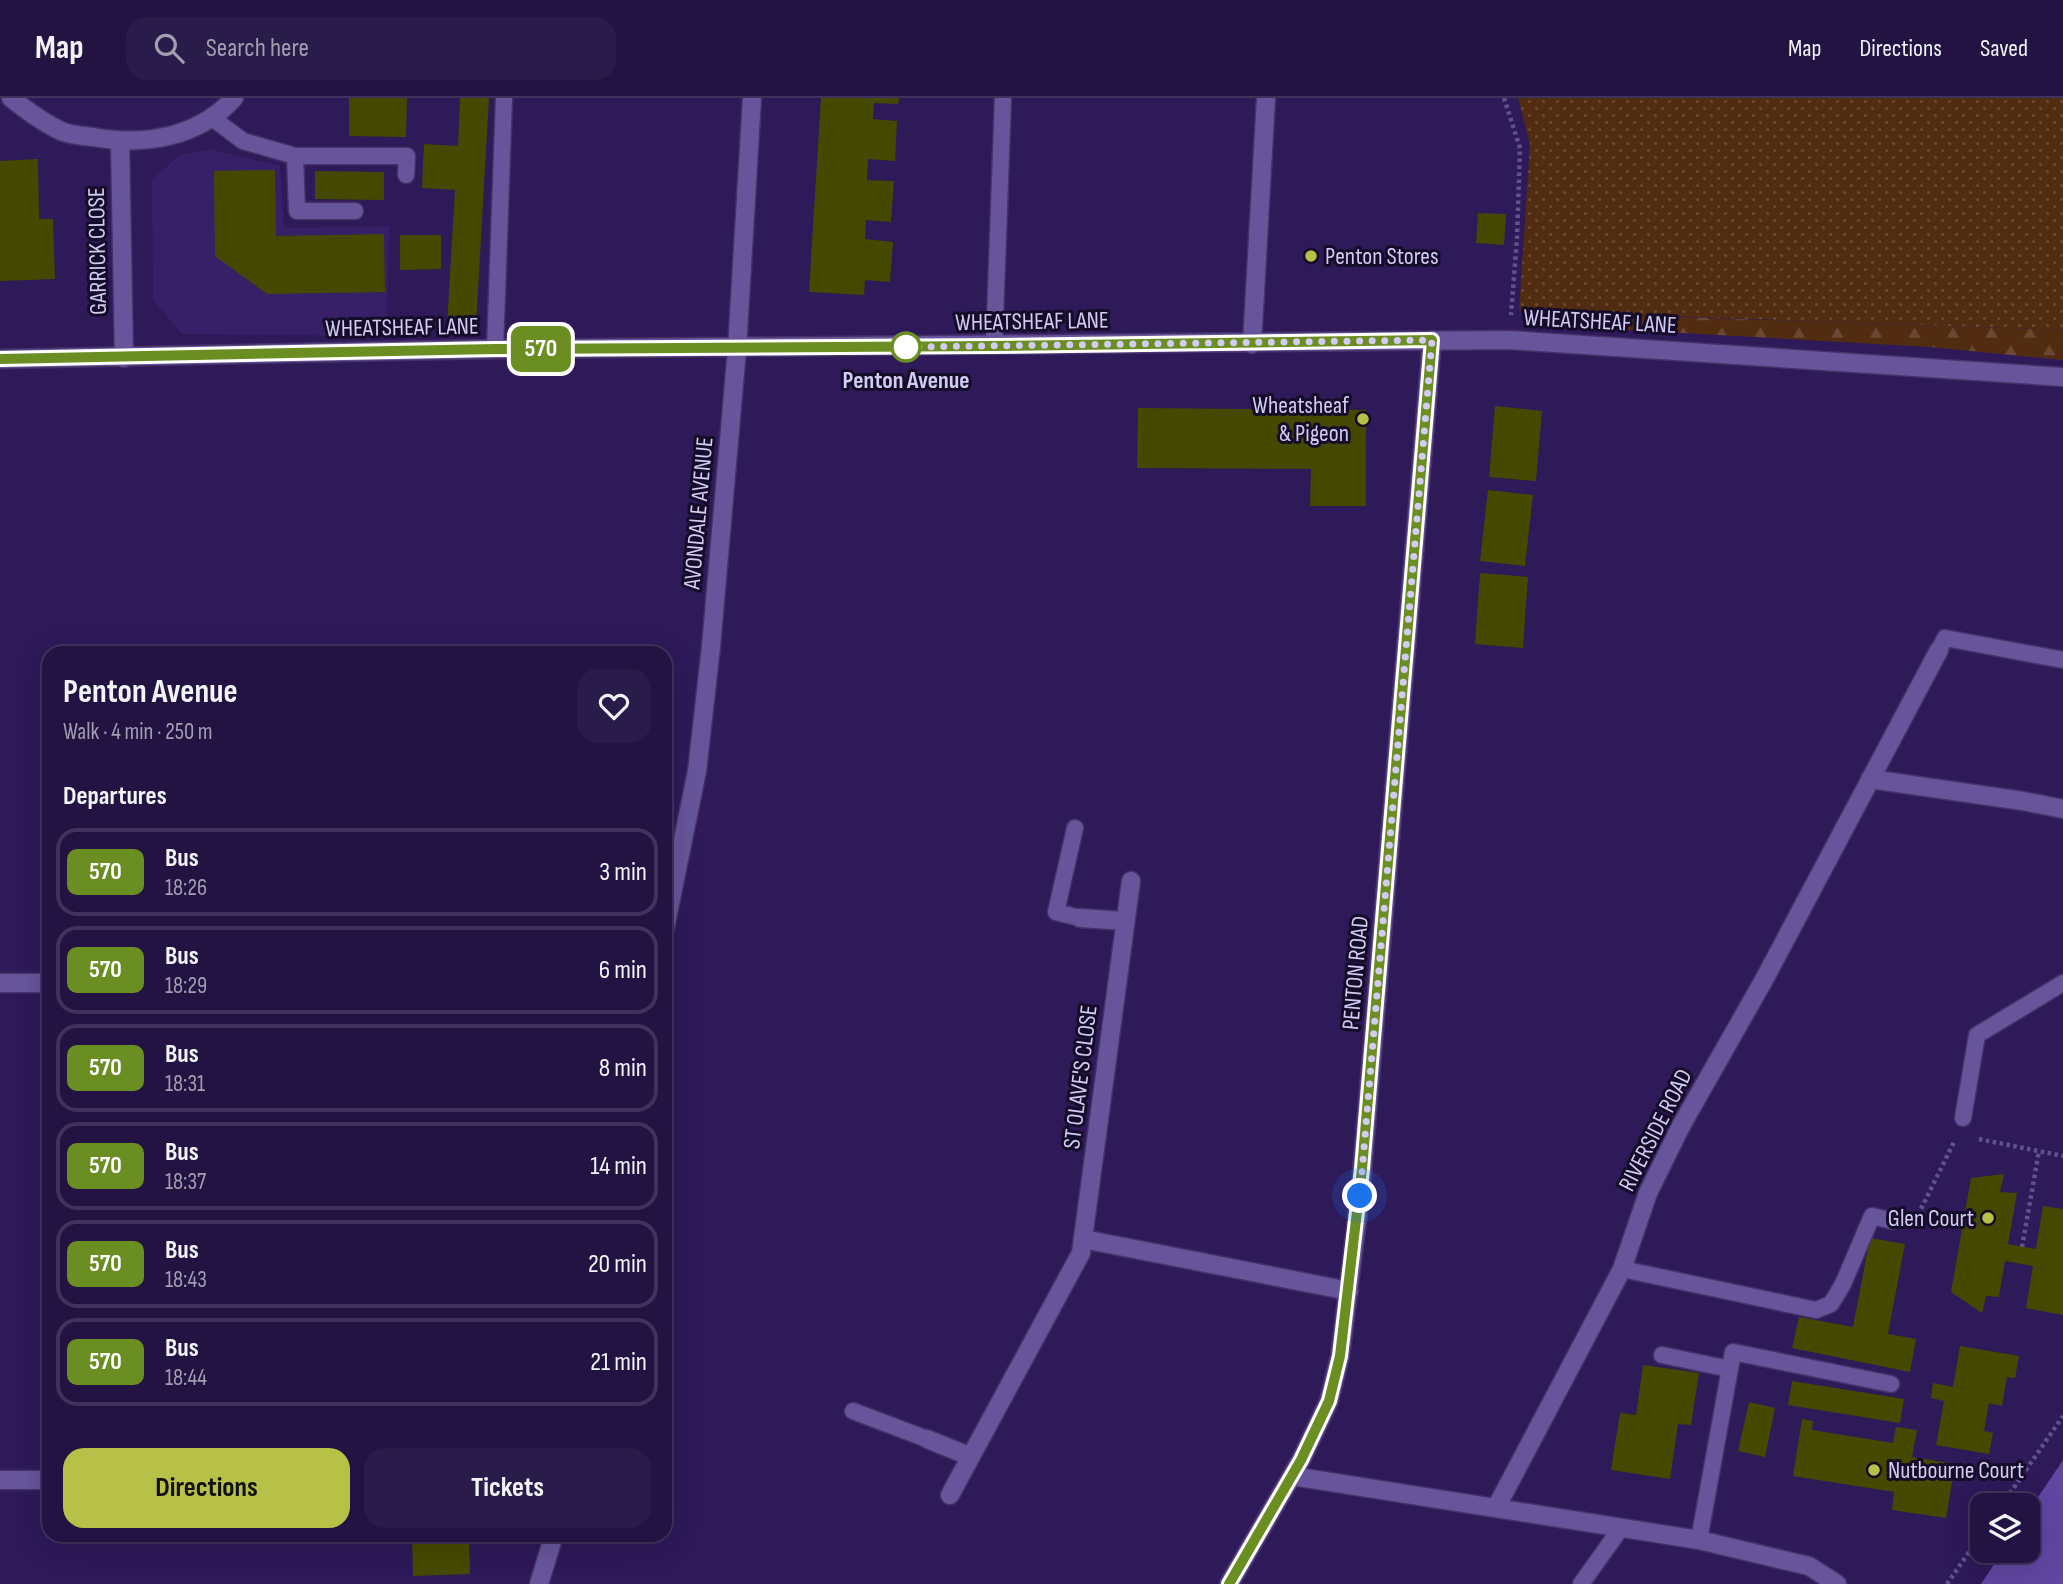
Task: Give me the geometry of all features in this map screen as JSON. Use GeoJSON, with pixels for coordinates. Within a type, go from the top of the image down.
{"type":"FeatureCollection","features":[{"type":"Feature","properties":{"kind":"street"},"geometry":{"type":"LineString","coordinates":[[11,98],[63,132],[120,142],[158,139],[194,128],[234,98]]}},
{"type":"Feature","properties":{"kind":"street","name":"AVONDALE AVENUE"},"geometry":{"type":"LineString","coordinates":[[672,894],[697,771],[711,647],[737,349],[752,98]]}},
{"type":"Feature","properties":{"kind":"street"},"geometry":{"type":"LineString","coordinates":[[1252,344],[1266,98]]}},
{"type":"Feature","properties":{"kind":"street","name":"GARRICK CLOSE"},"geometry":{"type":"LineString","coordinates":[[120,142],[124,358]]}},
{"type":"Feature","properties":{"kind":"street","name":"PENTON ROAD"},"geometry":{"type":"LineString","coordinates":[[1229,1584],[1292,1476],[1329,1401],[1340,1356],[1349,1291],[1382,952],[1432,340]]}},
{"type":"Feature","properties":{"kind":"street","name":"WHEATSHEAF LANE"},"geometry":{"type":"LineString","coordinates":[[0,359],[495,349],[737,349],[1509,340],[2063,377]]}},
{"type":"Feature","properties":{"kind":"street","name":"RIVERSIDE ROAD"},"geometry":{"type":"LineString","coordinates":[[1496,1508],[1622,1269],[1648,1193],[1676,1137],[1765,978],[1939,650]]}},
{"type":"Feature","properties":{"kind":"street"},"geometry":{"type":"LineString","coordinates":[[1870,779],[2023,801],[2063,810]]}},
{"type":"Feature","properties":{"kind":"street","name":"ST OLAVE'S CLOSE"},"geometry":{"type":"LineString","coordinates":[[950,1495],[1080,1253],[1131,881]]}},
{"type":"Feature","properties":{"kind":"street"},"geometry":{"type":"LineString","coordinates":[[1080,918],[1125,921]]}},
{"type":"Feature","properties":{"kind":"street"},"geometry":{"type":"LineString","coordinates":[[0,983],[42,983]]}},
{"type":"Feature","properties":{"kind":"street"},"geometry":{"type":"LineString","coordinates":[[1083,1239],[1349,1291]]}},
{"type":"Feature","properties":{"kind":"street"},"geometry":{"type":"LineString","coordinates":[[927,1438],[969,1456]]}},
{"type":"Feature","properties":{"kind":"street"},"geometry":{"type":"LineString","coordinates":[[1292,1476],[1699,1540],[1809,1566],[1837,1584]]}},
{"type":"Feature","properties":{"kind":"street"},"geometry":{"type":"LineString","coordinates":[[0,1480],[42,1480]]}},
{"type":"Feature","properties":{"kind":"street"},"geometry":{"type":"LineString","coordinates":[[539,1584],[552,1542]]}},
{"type":"Feature","properties":{"kind":"lane"},"geometry":{"type":"LineString","coordinates":[[495,349],[504,98]]}},
{"type":"Feature","properties":{"kind":"lane"},"geometry":{"type":"LineString","coordinates":[[994,346],[1003,98]]}},
{"type":"Feature","properties":{"kind":"lane"},"geometry":{"type":"LineString","coordinates":[[211,117],[243,141],[295,156],[407,156],[406,175]]}},
{"type":"Feature","properties":{"kind":"lane"},"geometry":{"type":"LineString","coordinates":[[295,156],[297,211],[355,211]]}},
{"type":"Feature","properties":{"kind":"lane"},"geometry":{"type":"LineString","coordinates":[[1939,650],[1945,638],[2063,660]]}},
{"type":"Feature","properties":{"kind":"lane"},"geometry":{"type":"LineString","coordinates":[[1075,828],[1056,912],[1080,918]]}},
{"type":"Feature","properties":{"kind":"lane"},"geometry":{"type":"LineString","coordinates":[[1963,1118],[1977,1035],[2063,984]]}},
{"type":"Feature","properties":{"kind":"lane"},"geometry":{"type":"LineString","coordinates":[[1622,1269],[1816,1310],[1831,1304],[1837,1294],[1872,1216],[1892,1221]]}},
{"type":"Feature","properties":{"kind":"lane"},"geometry":{"type":"LineString","coordinates":[[1699,1540],[1733,1352],[1891,1384]]}},
{"type":"Feature","properties":{"kind":"lane"},"geometry":{"type":"LineString","coordinates":[[1662,1355],[1730,1368]]}},
{"type":"Feature","properties":{"kind":"lane"},"geometry":{"type":"LineString","coordinates":[[853,1411],[927,1438]]}},
{"type":"Feature","properties":{"kind":"lane"},"geometry":{"type":"LineString","coordinates":[[1581,1584],[1621,1528]]}},
{"type":"Feature","properties":{"kind":"path"},"geometry":{"type":"LineString","coordinates":[[1504,98],[1520,148],[1517,238],[1509,340]]}},
{"type":"Feature","properties":{"kind":"path"},"geometry":{"type":"LineString","coordinates":[[1892,1221],[1913,1225],[1958,1135],[1963,1118]]}},
{"type":"Feature","properties":{"kind":"path"},"geometry":{"type":"LineString","coordinates":[[1958,1135],[2063,1156]]}},
{"type":"Feature","properties":{"kind":"path"},"geometry":{"type":"LineString","coordinates":[[2022,1247],[2039,1151]]}},
{"type":"Feature","properties":{"kind":"path"},"geometry":{"type":"LineString","coordinates":[[2010,1493],[2063,1416]]}},
{"type":"Feature","properties":{"kind":"path"},"geometry":{"type":"LineString","coordinates":[[1947,1584],[1970,1551]]}},
{"type":"Feature","properties":{"kind":"shaded area"},"geometry":{"type":"Polygon","coordinates":[[[210,149],[280,166],[284,228],[389,226],[387,324],[360,323],[359,336],[182,334],[153,300],[152,180],[180,155],[210,149]]]}},
{"type":"Feature","properties":{"kind":"shaded area"},"geometry":{"type":"Polygon","coordinates":[[[2063,1460],[2063,1584],[1981,1584],[1995,1563],[2040,1563],[2040,1494],[2063,1460]]]}},
{"type":"Feature","properties":{"kind":"green space"},"geometry":{"type":"Polygon","coordinates":[[[1518,98],[2063,98],[2063,330],[1519,311],[1530,144],[1518,98]]]}},
{"type":"Feature","properties":{"kind":"green space"},"geometry":{"type":"Polygon","coordinates":[[[1591,314],[2063,330],[2063,360],[1930,347],[1594,328],[1591,314]]]}},
{"type":"Feature","properties":{"kind":"building"},"geometry":{"type":"Polygon","coordinates":[[[349,98],[407,98],[406,137],[349,136],[349,98]]]}},
{"type":"Feature","properties":{"kind":"building"},"geometry":{"type":"Polygon","coordinates":[[[460,98],[489,98],[476,326],[447,325],[455,190],[422,188],[424,144],[458,146],[460,98]]]}},
{"type":"Feature","properties":{"kind":"building"},"geometry":{"type":"Polygon","coordinates":[[[821,98],[899,98],[898,104],[874,103],[873,119],[897,121],[895,161],[868,159],[867,180],[894,181],[891,222],[866,220],[865,239],[893,242],[890,282],[865,280],[864,295],[809,292],[821,98]]]}},
{"type":"Feature","properties":{"kind":"building"},"geometry":{"type":"Polygon","coordinates":[[[38,159],[39,219],[53,219],[55,279],[0,281],[0,161],[38,159]]]}},
{"type":"Feature","properties":{"kind":"building"},"geometry":{"type":"Polygon","coordinates":[[[275,170],[276,236],[384,234],[385,292],[267,294],[215,256],[214,171],[275,170]]]}},
{"type":"Feature","properties":{"kind":"building"},"geometry":{"type":"Polygon","coordinates":[[[315,171],[384,172],[384,200],[315,199],[315,171]]]}},
{"type":"Feature","properties":{"kind":"building"},"geometry":{"type":"Polygon","coordinates":[[[1478,213],[1506,214],[1504,245],[1476,243],[1478,213]]]}},
{"type":"Feature","properties":{"kind":"building"},"geometry":{"type":"Polygon","coordinates":[[[400,235],[441,235],[441,269],[400,270],[400,235]]]}},
{"type":"Feature","properties":{"kind":"building"},"geometry":{"type":"Polygon","coordinates":[[[1495,406],[1542,411],[1536,481],[1489,477],[1495,406]]]}},
{"type":"Feature","properties":{"kind":"building"},"geometry":{"type":"Polygon","coordinates":[[[1138,408],[1366,410],[1366,506],[1310,506],[1311,469],[1137,468],[1138,408]]]}},
{"type":"Feature","properties":{"kind":"building"},"geometry":{"type":"Polygon","coordinates":[[[1488,490],[1533,495],[1525,566],[1480,561],[1488,490]]]}},
{"type":"Feature","properties":{"kind":"building"},"geometry":{"type":"Polygon","coordinates":[[[1480,573],[1528,577],[1523,648],[1475,644],[1480,573]]]}},
{"type":"Feature","properties":{"kind":"building","name":"Glen Court"},"geometry":{"type":"Polygon","coordinates":[[[2004,1174],[2000,1192],[2017,1193],[2008,1244],[2036,1249],[2043,1206],[2063,1209],[2063,1315],[2026,1308],[2033,1266],[2005,1261],[1999,1297],[1986,1296],[1982,1313],[1951,1292],[1971,1178],[2004,1174]]]}},
{"type":"Feature","properties":{"kind":"building"},"geometry":{"type":"Polygon","coordinates":[[[1870,1238],[1905,1244],[1888,1334],[1916,1339],[1910,1372],[1792,1348],[1799,1317],[1853,1327],[1870,1238]]]}},
{"type":"Feature","properties":{"kind":"building","name":"Nutbourne Court"},"geometry":{"type":"Polygon","coordinates":[[[1960,1346],[2019,1356],[2015,1378],[2007,1377],[2002,1406],[1989,1403],[1984,1431],[1993,1433],[1989,1454],[1936,1445],[1944,1401],[1931,1398],[1933,1383],[1953,1387],[1960,1346]]]}},
{"type":"Feature","properties":{"kind":"building"},"geometry":{"type":"Polygon","coordinates":[[[1643,1365],[1699,1373],[1691,1425],[1678,1424],[1670,1479],[1611,1470],[1620,1413],[1636,1415],[1643,1365]]]}},
{"type":"Feature","properties":{"kind":"building"},"geometry":{"type":"Polygon","coordinates":[[[1792,1381],[1904,1399],[1900,1423],[1788,1405],[1792,1381]]]}},
{"type":"Feature","properties":{"kind":"building"},"geometry":{"type":"Polygon","coordinates":[[[1749,1402],[1775,1408],[1765,1457],[1738,1451],[1749,1402]]]}},
{"type":"Feature","properties":{"kind":"building","name":"Nutbourne Court"},"geometry":{"type":"Polygon","coordinates":[[[1802,1419],[1813,1421],[1812,1430],[1893,1443],[1896,1427],[1917,1430],[1912,1457],[1955,1464],[1946,1518],[1892,1510],[1894,1492],[1793,1476],[1802,1419]]]}},
{"type":"Feature","properties":{"kind":"building"},"geometry":{"type":"Polygon","coordinates":[[[412,1542],[469,1542],[470,1574],[413,1576],[412,1542]]]}},
{"type":"Feature","properties":{"kind":"bus line","name":"570"},"geometry":{"type":"LineString","coordinates":[[0,359],[495,349],[1252,344],[1432,340],[1382,952],[1362,1169],[1340,1356],[1329,1401],[1301,1460],[1229,1584]]}},
{"type":"Feature","properties":{"kind":"place","name":"Penton Stores"},"geometry":{"type":"Point","coordinates":[1311,256]}},
{"type":"Feature","properties":{"kind":"place","name":"Penton Avenue"},"geometry":{"type":"Point","coordinates":[906,347]}},
{"type":"Feature","properties":{"kind":"place","name":"Wheatsheaf & Pigeon"},"geometry":{"type":"Point","coordinates":[1363,419]}},
{"type":"Feature","properties":{"kind":"place","name":"Glen Court"},"geometry":{"type":"Point","coordinates":[1988,1218]}},
{"type":"Feature","properties":{"kind":"place","name":"Nutbourne Court"},"geometry":{"type":"Point","coordinates":[1874,1470]}},
{"type":"Feature","properties":{"kind":"route"},"geometry":{"type":"LineString","coordinates":[[906,347],[1432,340],[1360,1196]]}}]}
